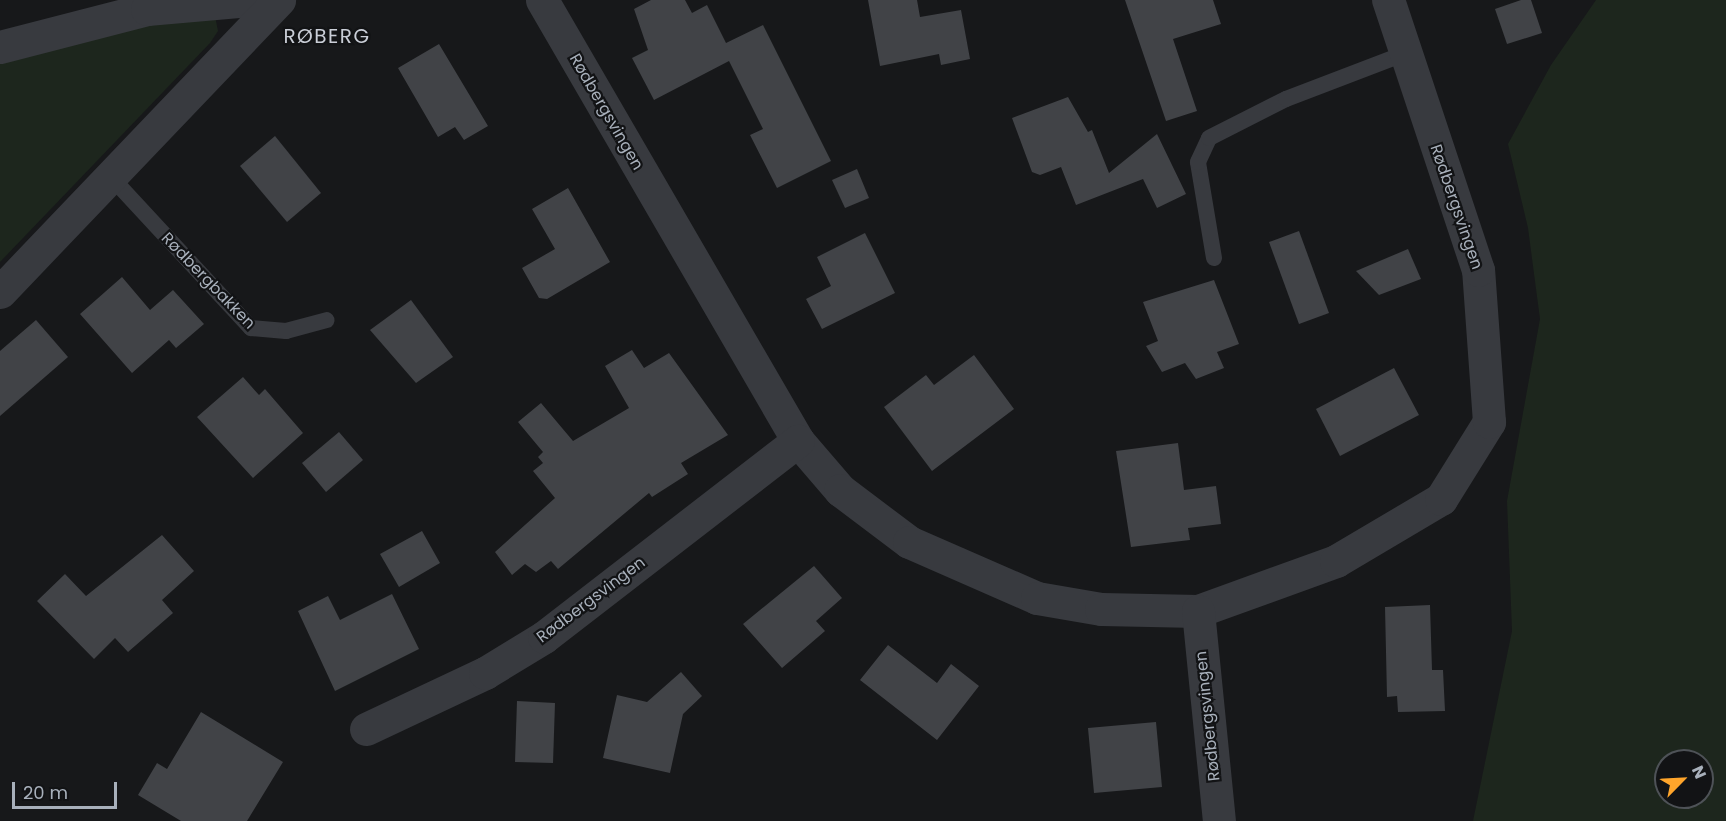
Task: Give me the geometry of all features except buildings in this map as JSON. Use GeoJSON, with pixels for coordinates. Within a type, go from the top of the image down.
{"type":"FeatureCollection","features":[{"type":"Feature","properties":{"kind":"street"},"geometry":{"type":"LineString","coordinates":[[0,47],[147,9],[250,0]]}},
{"type":"Feature","properties":{"kind":"street"},"geometry":{"type":"LineString","coordinates":[[0,292],[279,0]]}},
{"type":"Feature","properties":{"kind":"street","name":"Rødbergsvingen"},"geometry":{"type":"LineString","coordinates":[[542,0],[798,441],[840,490],[909,542],[1005,586],[1038,598],[1101,609],[1198,611],[1336,561],[1441,498],[1489,422],[1478,270],[1404,54],[1388,0]]}},
{"type":"Feature","properties":{"kind":"street","name":"Rødbergsvingen"},"geometry":{"type":"LineString","coordinates":[[366,729],[485,673],[544,637],[798,441]]}},
{"type":"Feature","properties":{"kind":"street","name":"Rødbergsvingen"},"geometry":{"type":"LineString","coordinates":[[1198,611],[1219,821]]}},
{"type":"Feature","properties":{"kind":"lane"},"geometry":{"type":"LineString","coordinates":[[1214,258],[1198,162],[1209,138],[1286,99],[1404,54]]}},
{"type":"Feature","properties":{"kind":"lane","name":"Rødbergbakken"},"geometry":{"type":"LineString","coordinates":[[111,177],[251,328],[286,331],[327,320]]}},
{"type":"Feature","properties":{"kind":"shaded area"},"geometry":{"type":"Polygon","coordinates":[[[1596,0],[1726,0],[1726,821],[1473,821],[1512,631],[1507,501],[1540,319],[1528,228],[1508,144],[1551,65],[1596,0]]]}},
{"type":"Feature","properties":{"kind":"shaded area"},"geometry":{"type":"Polygon","coordinates":[[[215,16],[218,31],[210,43],[0,262],[0,64],[134,24],[215,16]]]}},
{"type":"Feature","properties":{"kind":"district","name":"RØBERG"},"geometry":{"type":"Point","coordinates":[327,36]}}]}
